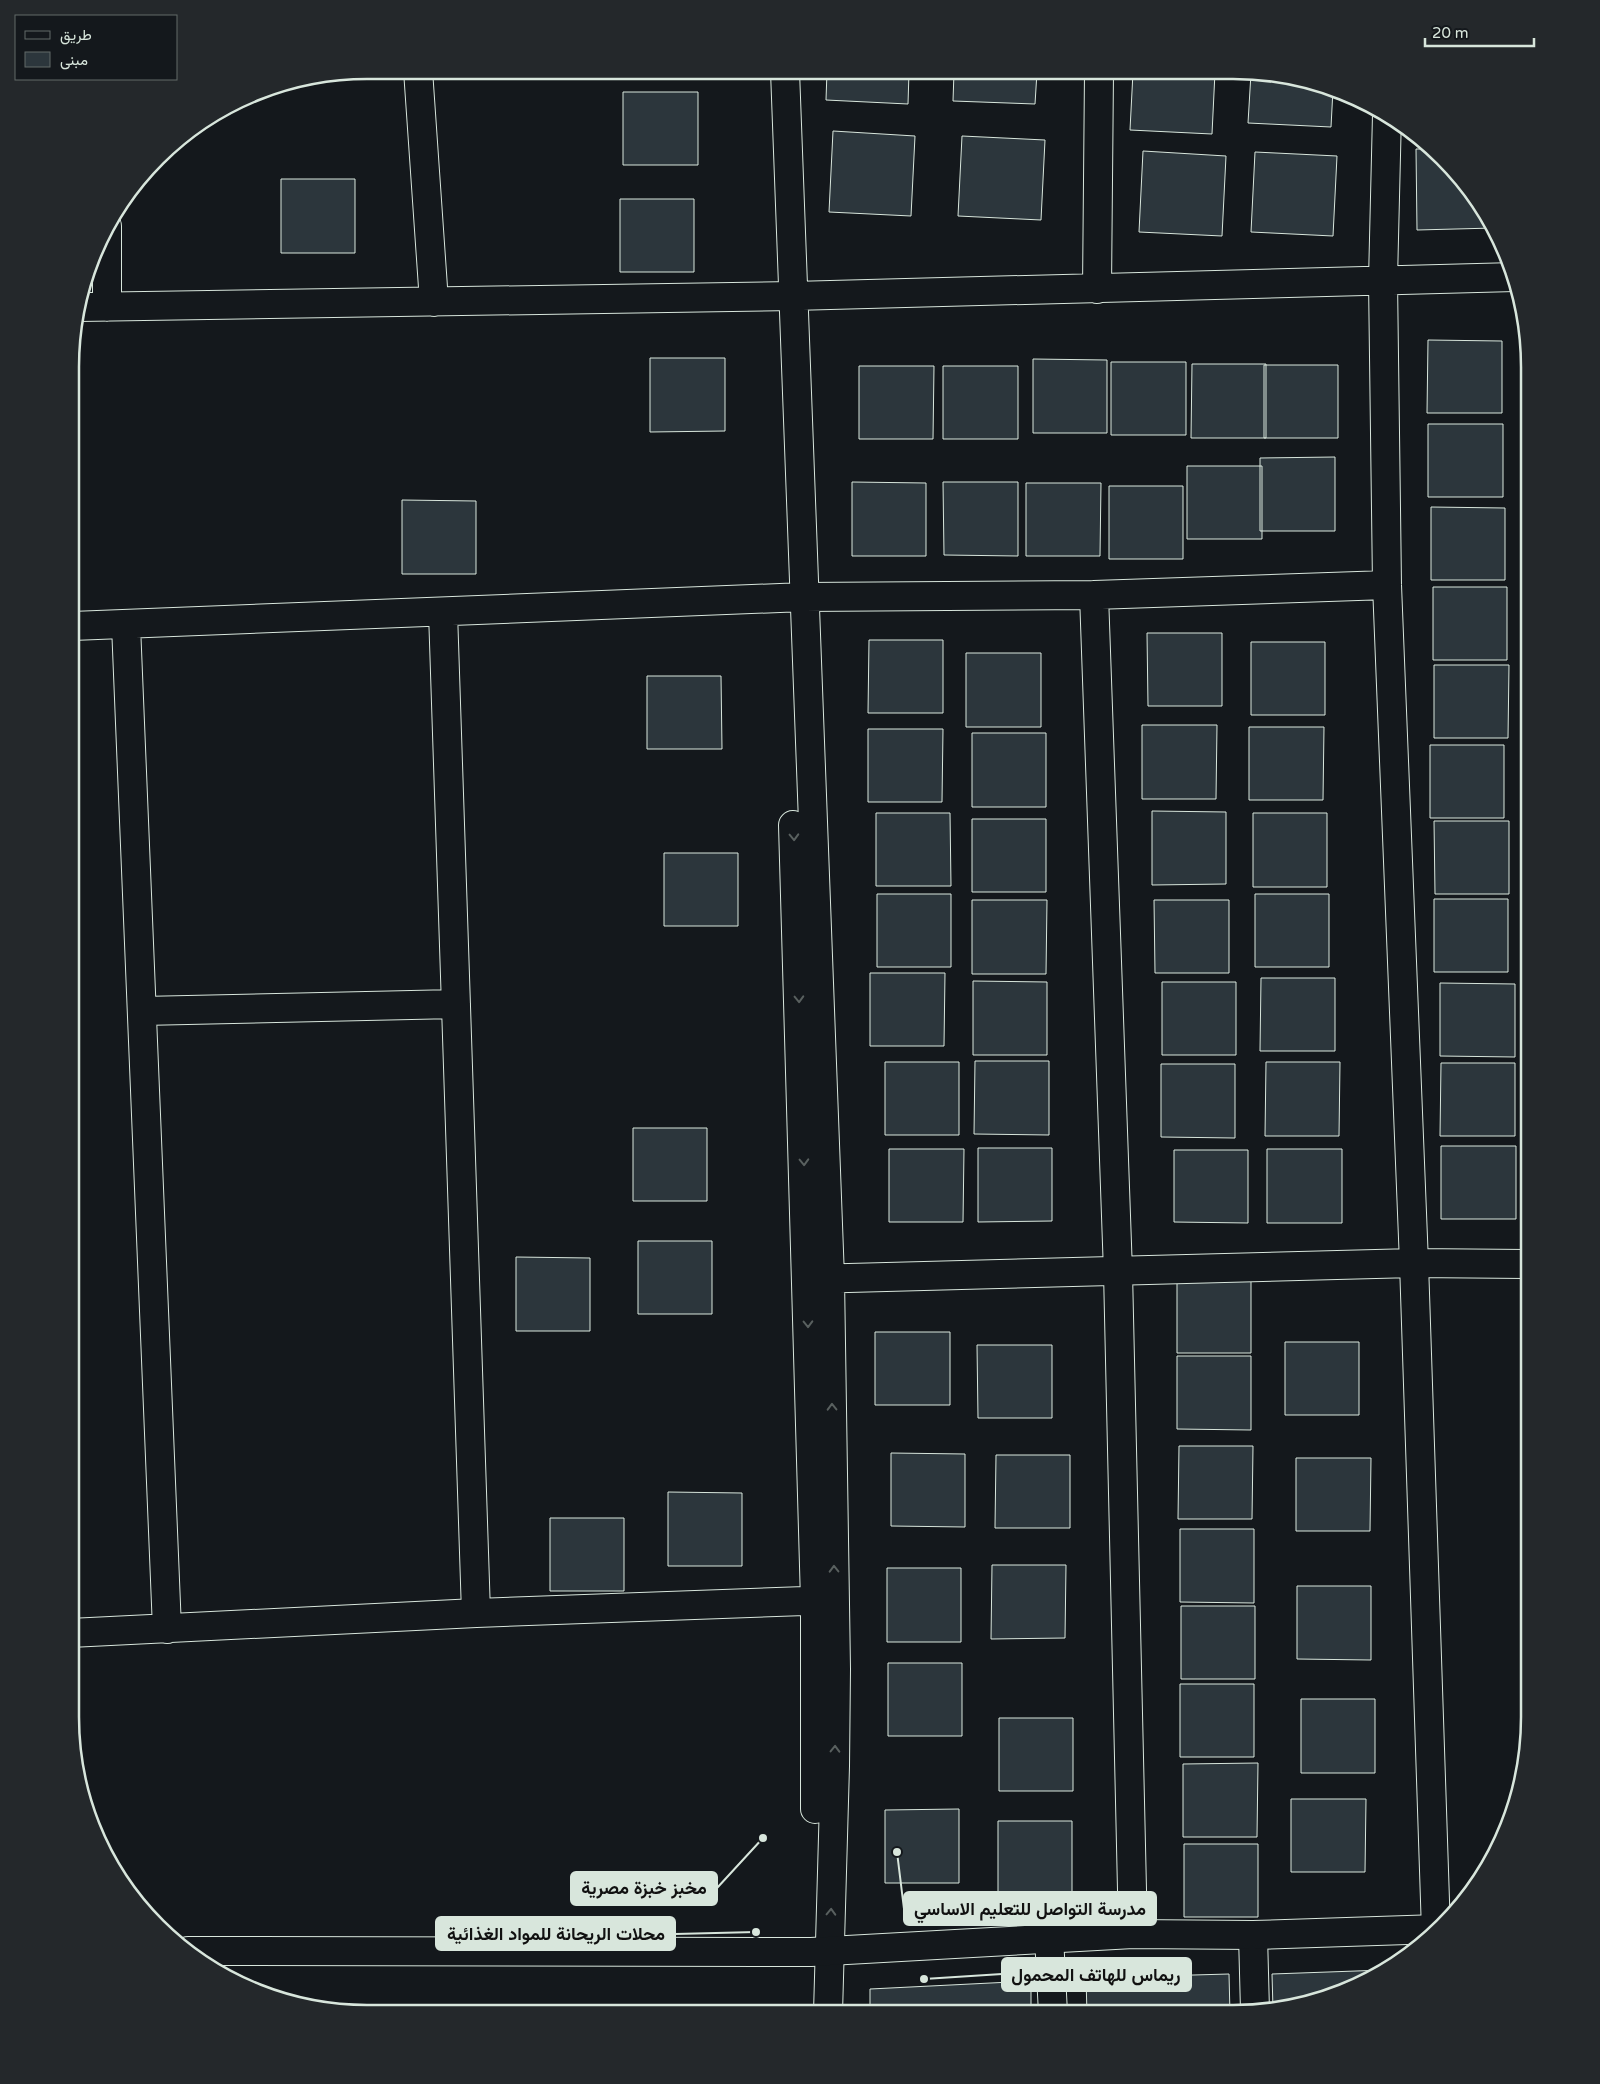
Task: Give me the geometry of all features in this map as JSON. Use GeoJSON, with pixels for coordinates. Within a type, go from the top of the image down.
{"type":"FeatureCollection","features":[{"type":"Feature","properties":{"kind":"street"},"geometry":{"type":"LineString","coordinates":[[419,79],[434,302]]}},
{"type":"Feature","properties":{"kind":"street"},"geometry":{"type":"LineString","coordinates":[[768,79],[784,296],[818,1279],[825,1601],[835,1766],[820,1951],[810,2005]]}},
{"type":"Feature","properties":{"kind":"street"},"geometry":{"type":"LineString","coordinates":[[784,296],[785,79]]}},
{"type":"Feature","properties":{"kind":"street"},"geometry":{"type":"LineString","coordinates":[[1097,289],[1099,79]]}},
{"type":"Feature","properties":{"kind":"street"},"geometry":{"type":"LineString","coordinates":[[1387,123],[1383,280],[1387,585],[1414,1263],[1437,1921]]}},
{"type":"Feature","properties":{"kind":"street"},"geometry":{"type":"LineString","coordinates":[[107,244],[107,307]]}},
{"type":"Feature","properties":{"kind":"street"},"geometry":{"type":"LineString","coordinates":[[85,307],[784,296],[1507,277]]}},
{"type":"Feature","properties":{"kind":"street"},"geometry":{"type":"LineString","coordinates":[[79,626],[795,597],[1094,595],[1387,585]]}},
{"type":"Feature","properties":{"kind":"street"},"geometry":{"type":"LineString","coordinates":[[1094,595],[1118,1272],[1133,1934]]}},
{"type":"Feature","properties":{"kind":"street"},"geometry":{"type":"LineString","coordinates":[[443,612],[476,1613]]}},
{"type":"Feature","properties":{"kind":"street"},"geometry":{"type":"LineString","coordinates":[[126,625],[167,1629]]}},
{"type":"Feature","properties":{"kind":"street"},"geometry":{"type":"LineString","coordinates":[[142,1011],[456,1004]]}},
{"type":"Feature","properties":{"kind":"street"},"geometry":{"type":"LineString","coordinates":[[818,1279],[1414,1263],[1521,1264]]}},
{"type":"Feature","properties":{"kind":"street"},"geometry":{"type":"LineString","coordinates":[[79,1633],[476,1613],[825,1601]]}},
{"type":"Feature","properties":{"kind":"street"},"geometry":{"type":"LineString","coordinates":[[199,1951],[820,1951],[1049,1937],[1133,1934],[1253,1936],[1427,1930]]}},
{"type":"Feature","properties":{"kind":"street"},"geometry":{"type":"LineString","coordinates":[[1253,1936],[1254,2005]]}},
{"type":"Feature","properties":{"kind":"street"},"geometry":{"type":"LineString","coordinates":[[1049,1937],[1053,2005]]}},
{"type":"Feature","properties":{"kind":"street"},"geometry":{"type":"LineString","coordinates":[[820,1951],[827,2005]]}},
{"type":"Feature","properties":{"kind":"building"},"geometry":{"type":"Polygon","coordinates":[[[827,79],[909,79],[908,104],[826,100],[827,79]]]}},
{"type":"Feature","properties":{"kind":"building"},"geometry":{"type":"Polygon","coordinates":[[[954,79],[1037,79],[1035,104],[953,101],[954,79]]]}},
{"type":"Feature","properties":{"kind":"building"},"geometry":{"type":"Polygon","coordinates":[[[1133,79],[1215,79],[1212,134],[1130,130],[1133,79]]]}},
{"type":"Feature","properties":{"kind":"building"},"geometry":{"type":"Polygon","coordinates":[[[1251,79],[1289,84],[1333,97],[1331,127],[1248,123],[1251,79]]]}},
{"type":"Feature","properties":{"kind":"building"},"geometry":{"type":"Polygon","coordinates":[[[623,92],[698,92],[698,165],[623,165],[623,92]]]}},
{"type":"Feature","properties":{"kind":"building"},"geometry":{"type":"Polygon","coordinates":[[[833,131],[915,136],[911,216],[829,212],[833,131]]]}},
{"type":"Feature","properties":{"kind":"building"},"geometry":{"type":"Polygon","coordinates":[[[962,136],[1045,140],[1041,220],[958,216],[962,136]]]}},
{"type":"Feature","properties":{"kind":"building"},"geometry":{"type":"Polygon","coordinates":[[[1416,149],[1422,149],[1450,177],[1473,207],[1485,228],[1417,230],[1416,149]]]}},
{"type":"Feature","properties":{"kind":"building"},"geometry":{"type":"Polygon","coordinates":[[[1143,151],[1226,156],[1222,236],[1139,232],[1143,151]]]}},
{"type":"Feature","properties":{"kind":"building"},"geometry":{"type":"Polygon","coordinates":[[[1255,152],[1337,156],[1333,236],[1251,232],[1255,152]]]}},
{"type":"Feature","properties":{"kind":"building"},"geometry":{"type":"Polygon","coordinates":[[[281,179],[355,179],[355,253],[281,253],[281,179]]]}},
{"type":"Feature","properties":{"kind":"building"},"geometry":{"type":"Polygon","coordinates":[[[620,199],[694,199],[694,272],[620,272],[620,199]]]}},
{"type":"Feature","properties":{"kind":"building"},"geometry":{"type":"Polygon","coordinates":[[[1428,340],[1502,341],[1502,413],[1427,413],[1428,340]]]}},
{"type":"Feature","properties":{"kind":"building"},"geometry":{"type":"Polygon","coordinates":[[[650,358],[725,358],[725,431],[650,432],[650,358]]]}},
{"type":"Feature","properties":{"kind":"building"},"geometry":{"type":"Polygon","coordinates":[[[1033,359],[1107,360],[1107,433],[1033,433],[1033,359]]]}},
{"type":"Feature","properties":{"kind":"building"},"geometry":{"type":"Polygon","coordinates":[[[1111,362],[1186,362],[1186,435],[1111,435],[1111,362]]]}},
{"type":"Feature","properties":{"kind":"building"},"geometry":{"type":"Polygon","coordinates":[[[1192,364],[1266,364],[1266,438],[1191,438],[1192,364]]]}},
{"type":"Feature","properties":{"kind":"building"},"geometry":{"type":"Polygon","coordinates":[[[1264,365],[1338,365],[1338,438],[1264,438],[1264,365]]]}},
{"type":"Feature","properties":{"kind":"building"},"geometry":{"type":"Polygon","coordinates":[[[859,366],[934,366],[933,439],[859,439],[859,366]]]}},
{"type":"Feature","properties":{"kind":"building"},"geometry":{"type":"Polygon","coordinates":[[[943,366],[1018,366],[1018,439],[943,439],[943,366]]]}},
{"type":"Feature","properties":{"kind":"building"},"geometry":{"type":"Polygon","coordinates":[[[1428,424],[1503,424],[1503,497],[1428,497],[1428,424]]]}},
{"type":"Feature","properties":{"kind":"building"},"geometry":{"type":"Polygon","coordinates":[[[1335,457],[1335,531],[1260,531],[1260,458],[1335,457]]]}},
{"type":"Feature","properties":{"kind":"building"},"geometry":{"type":"Polygon","coordinates":[[[1187,466],[1262,466],[1262,539],[1187,539],[1187,466]]]}},
{"type":"Feature","properties":{"kind":"building"},"geometry":{"type":"Polygon","coordinates":[[[852,482],[926,483],[926,556],[852,556],[852,482]]]}},
{"type":"Feature","properties":{"kind":"building"},"geometry":{"type":"Polygon","coordinates":[[[943,482],[1018,482],[1018,556],[944,555],[943,482]]]}},
{"type":"Feature","properties":{"kind":"building"},"geometry":{"type":"Polygon","coordinates":[[[1026,483],[1101,483],[1100,556],[1026,556],[1026,483]]]}},
{"type":"Feature","properties":{"kind":"building"},"geometry":{"type":"Polygon","coordinates":[[[1109,486],[1183,486],[1183,559],[1109,559],[1109,486]]]}},
{"type":"Feature","properties":{"kind":"building"},"geometry":{"type":"Polygon","coordinates":[[[402,500],[476,501],[476,574],[402,574],[402,500]]]}},
{"type":"Feature","properties":{"kind":"building"},"geometry":{"type":"Polygon","coordinates":[[[1431,507],[1505,508],[1505,580],[1431,580],[1431,507]]]}},
{"type":"Feature","properties":{"kind":"building"},"geometry":{"type":"Polygon","coordinates":[[[1433,587],[1507,587],[1507,660],[1433,660],[1433,587]]]}},
{"type":"Feature","properties":{"kind":"building"},"geometry":{"type":"Polygon","coordinates":[[[1147,633],[1222,633],[1222,706],[1148,706],[1147,633]]]}},
{"type":"Feature","properties":{"kind":"building"},"geometry":{"type":"Polygon","coordinates":[[[869,640],[943,640],[943,713],[868,713],[869,640]]]}},
{"type":"Feature","properties":{"kind":"building"},"geometry":{"type":"Polygon","coordinates":[[[1251,642],[1325,642],[1325,715],[1251,715],[1251,642]]]}},
{"type":"Feature","properties":{"kind":"building"},"geometry":{"type":"Polygon","coordinates":[[[966,653],[1041,653],[1041,727],[966,727],[966,653]]]}},
{"type":"Feature","properties":{"kind":"building"},"geometry":{"type":"Polygon","coordinates":[[[1434,665],[1509,665],[1508,738],[1434,738],[1434,665]]]}},
{"type":"Feature","properties":{"kind":"building"},"geometry":{"type":"Polygon","coordinates":[[[647,676],[721,676],[722,749],[647,749],[647,676]]]}},
{"type":"Feature","properties":{"kind":"building"},"geometry":{"type":"Polygon","coordinates":[[[1142,725],[1217,725],[1216,799],[1142,799],[1142,725]]]}},
{"type":"Feature","properties":{"kind":"building"},"geometry":{"type":"Polygon","coordinates":[[[1249,727],[1324,727],[1323,800],[1249,800],[1249,727]]]}},
{"type":"Feature","properties":{"kind":"building"},"geometry":{"type":"Polygon","coordinates":[[[868,729],[943,729],[942,802],[868,802],[868,729]]]}},
{"type":"Feature","properties":{"kind":"building"},"geometry":{"type":"Polygon","coordinates":[[[972,733],[1046,733],[1046,807],[972,807],[972,733]]]}},
{"type":"Feature","properties":{"kind":"building"},"geometry":{"type":"Polygon","coordinates":[[[1430,745],[1504,745],[1504,818],[1430,818],[1430,745]]]}},
{"type":"Feature","properties":{"kind":"building"},"geometry":{"type":"Polygon","coordinates":[[[1152,811],[1226,812],[1226,884],[1152,885],[1152,811]]]}},
{"type":"Feature","properties":{"kind":"building"},"geometry":{"type":"Polygon","coordinates":[[[876,813],[950,813],[951,886],[876,886],[876,813]]]}},
{"type":"Feature","properties":{"kind":"building"},"geometry":{"type":"Polygon","coordinates":[[[1253,813],[1327,813],[1327,887],[1253,887],[1253,813]]]}},
{"type":"Feature","properties":{"kind":"building"},"geometry":{"type":"Polygon","coordinates":[[[972,819],[1046,819],[1046,892],[972,892],[972,819]]]}},
{"type":"Feature","properties":{"kind":"building"},"geometry":{"type":"Polygon","coordinates":[[[1434,821],[1509,821],[1509,894],[1435,894],[1434,821]]]}},
{"type":"Feature","properties":{"kind":"building"},"geometry":{"type":"Polygon","coordinates":[[[664,853],[738,853],[738,926],[664,926],[664,853]]]}},
{"type":"Feature","properties":{"kind":"building"},"geometry":{"type":"Polygon","coordinates":[[[877,894],[951,894],[951,967],[877,967],[877,894]]]}},
{"type":"Feature","properties":{"kind":"building"},"geometry":{"type":"Polygon","coordinates":[[[1255,894],[1329,894],[1329,967],[1255,967],[1255,894]]]}},
{"type":"Feature","properties":{"kind":"building"},"geometry":{"type":"Polygon","coordinates":[[[1434,899],[1508,899],[1508,972],[1434,972],[1434,899]]]}},
{"type":"Feature","properties":{"kind":"building"},"geometry":{"type":"Polygon","coordinates":[[[972,900],[1047,900],[1046,974],[972,974],[972,900]]]}},
{"type":"Feature","properties":{"kind":"building"},"geometry":{"type":"Polygon","coordinates":[[[1154,900],[1229,900],[1229,973],[1155,973],[1154,900]]]}},
{"type":"Feature","properties":{"kind":"building"},"geometry":{"type":"Polygon","coordinates":[[[870,973],[945,973],[944,1046],[870,1046],[870,973]]]}},
{"type":"Feature","properties":{"kind":"building"},"geometry":{"type":"Polygon","coordinates":[[[1261,978],[1335,978],[1335,1051],[1260,1051],[1261,978]]]}},
{"type":"Feature","properties":{"kind":"building"},"geometry":{"type":"Polygon","coordinates":[[[973,981],[1047,982],[1047,1055],[973,1055],[973,981]]]}},
{"type":"Feature","properties":{"kind":"building"},"geometry":{"type":"Polygon","coordinates":[[[1162,982],[1236,982],[1236,1055],[1162,1055],[1162,982]]]}},
{"type":"Feature","properties":{"kind":"building"},"geometry":{"type":"Polygon","coordinates":[[[1440,983],[1515,984],[1515,1057],[1440,1056],[1440,983]]]}},
{"type":"Feature","properties":{"kind":"building"},"geometry":{"type":"Polygon","coordinates":[[[975,1061],[1049,1061],[1049,1135],[974,1134],[975,1061]]]}},
{"type":"Feature","properties":{"kind":"building"},"geometry":{"type":"Polygon","coordinates":[[[885,1062],[959,1062],[959,1135],[885,1135],[885,1062]]]}},
{"type":"Feature","properties":{"kind":"building"},"geometry":{"type":"Polygon","coordinates":[[[1266,1062],[1340,1062],[1339,1136],[1265,1136],[1266,1062]]]}},
{"type":"Feature","properties":{"kind":"building"},"geometry":{"type":"Polygon","coordinates":[[[1441,1063],[1515,1063],[1515,1136],[1440,1136],[1441,1063]]]}},
{"type":"Feature","properties":{"kind":"building"},"geometry":{"type":"Polygon","coordinates":[[[1161,1064],[1235,1064],[1235,1138],[1161,1137],[1161,1064]]]}},
{"type":"Feature","properties":{"kind":"building"},"geometry":{"type":"Polygon","coordinates":[[[633,1128],[707,1128],[707,1201],[633,1201],[633,1128]]]}},
{"type":"Feature","properties":{"kind":"building"},"geometry":{"type":"Polygon","coordinates":[[[1441,1146],[1516,1146],[1516,1219],[1441,1219],[1441,1146]]]}},
{"type":"Feature","properties":{"kind":"building"},"geometry":{"type":"Polygon","coordinates":[[[978,1148],[1052,1148],[1052,1221],[978,1222],[978,1148]]]}},
{"type":"Feature","properties":{"kind":"building"},"geometry":{"type":"Polygon","coordinates":[[[889,1149],[964,1149],[963,1222],[889,1222],[889,1149]]]}},
{"type":"Feature","properties":{"kind":"building"},"geometry":{"type":"Polygon","coordinates":[[[1267,1149],[1342,1149],[1342,1223],[1267,1223],[1267,1149]]]}},
{"type":"Feature","properties":{"kind":"building"},"geometry":{"type":"Polygon","coordinates":[[[1174,1150],[1248,1150],[1248,1223],[1174,1222],[1174,1150]]]}},
{"type":"Feature","properties":{"kind":"building"},"geometry":{"type":"Polygon","coordinates":[[[638,1241],[712,1241],[712,1314],[638,1314],[638,1241]]]}},
{"type":"Feature","properties":{"kind":"building"},"geometry":{"type":"Polygon","coordinates":[[[516,1257],[590,1258],[590,1331],[516,1331],[516,1257]]]}},
{"type":"Feature","properties":{"kind":"building"},"geometry":{"type":"Polygon","coordinates":[[[1177,1279],[1251,1280],[1251,1353],[1177,1353],[1177,1279]]]}},
{"type":"Feature","properties":{"kind":"building"},"geometry":{"type":"Polygon","coordinates":[[[875,1332],[950,1332],[950,1405],[875,1405],[875,1332]]]}},
{"type":"Feature","properties":{"kind":"building"},"geometry":{"type":"Polygon","coordinates":[[[1285,1342],[1359,1342],[1359,1415],[1285,1415],[1285,1342]]]}},
{"type":"Feature","properties":{"kind":"building"},"geometry":{"type":"Polygon","coordinates":[[[977,1345],[1052,1345],[1052,1418],[978,1418],[977,1345]]]}},
{"type":"Feature","properties":{"kind":"building"},"geometry":{"type":"Polygon","coordinates":[[[1177,1356],[1251,1356],[1251,1430],[1177,1429],[1177,1356]]]}},
{"type":"Feature","properties":{"kind":"building"},"geometry":{"type":"Polygon","coordinates":[[[1179,1446],[1253,1446],[1252,1519],[1178,1519],[1179,1446]]]}},
{"type":"Feature","properties":{"kind":"building"},"geometry":{"type":"Polygon","coordinates":[[[891,1453],[965,1454],[965,1527],[891,1526],[891,1453]]]}},
{"type":"Feature","properties":{"kind":"building"},"geometry":{"type":"Polygon","coordinates":[[[996,1455],[1070,1455],[1070,1528],[995,1528],[996,1455]]]}},
{"type":"Feature","properties":{"kind":"building"},"geometry":{"type":"Polygon","coordinates":[[[1296,1458],[1371,1458],[1370,1531],[1296,1531],[1296,1458]]]}},
{"type":"Feature","properties":{"kind":"building"},"geometry":{"type":"Polygon","coordinates":[[[668,1492],[742,1493],[742,1566],[668,1566],[668,1492]]]}},
{"type":"Feature","properties":{"kind":"building"},"geometry":{"type":"Polygon","coordinates":[[[550,1518],[624,1518],[624,1591],[550,1591],[550,1518]]]}},
{"type":"Feature","properties":{"kind":"building"},"geometry":{"type":"Polygon","coordinates":[[[1180,1529],[1254,1529],[1254,1603],[1180,1602],[1180,1529]]]}},
{"type":"Feature","properties":{"kind":"building"},"geometry":{"type":"Polygon","coordinates":[[[992,1565],[1066,1565],[1065,1638],[991,1639],[992,1565]]]}},
{"type":"Feature","properties":{"kind":"building"},"geometry":{"type":"Polygon","coordinates":[[[887,1568],[961,1568],[961,1642],[887,1642],[887,1568]]]}},
{"type":"Feature","properties":{"kind":"building"},"geometry":{"type":"Polygon","coordinates":[[[1297,1586],[1371,1586],[1371,1660],[1297,1659],[1297,1586]]]}},
{"type":"Feature","properties":{"kind":"building"},"geometry":{"type":"Polygon","coordinates":[[[1181,1606],[1255,1606],[1255,1679],[1181,1679],[1181,1606]]]}},
{"type":"Feature","properties":{"kind":"building"},"geometry":{"type":"Polygon","coordinates":[[[888,1663],[962,1663],[962,1736],[888,1736],[888,1663]]]}},
{"type":"Feature","properties":{"kind":"building"},"geometry":{"type":"Polygon","coordinates":[[[1180,1684],[1254,1684],[1254,1757],[1180,1757],[1180,1684]]]}},
{"type":"Feature","properties":{"kind":"building"},"geometry":{"type":"Polygon","coordinates":[[[1301,1699],[1375,1699],[1375,1773],[1301,1773],[1301,1699]]]}},
{"type":"Feature","properties":{"kind":"building"},"geometry":{"type":"Polygon","coordinates":[[[999,1718],[1073,1718],[1073,1791],[999,1791],[999,1718]]]}},
{"type":"Feature","properties":{"kind":"building"},"geometry":{"type":"Polygon","coordinates":[[[1258,1763],[1257,1837],[1183,1837],[1183,1764],[1258,1763]]]}},
{"type":"Feature","properties":{"kind":"building"},"geometry":{"type":"Polygon","coordinates":[[[1291,1799],[1366,1799],[1365,1872],[1291,1872],[1291,1799]]]}},
{"type":"Feature","properties":{"kind":"building"},"geometry":{"type":"Polygon","coordinates":[[[959,1809],[959,1883],[885,1883],[885,1810],[959,1809]]]}},
{"type":"Feature","properties":{"kind":"building"},"geometry":{"type":"Polygon","coordinates":[[[998,1821],[1072,1821],[1072,1894],[998,1894],[998,1821]]]}},
{"type":"Feature","properties":{"kind":"building"},"geometry":{"type":"Polygon","coordinates":[[[1184,1844],[1258,1844],[1258,1917],[1184,1917],[1184,1844]]]}},
{"type":"Feature","properties":{"kind":"building"},"geometry":{"type":"Polygon","coordinates":[[[1370,1971],[1325,1990],[1273,2003],[1272,1974],[1370,1971]]]}},
{"type":"Feature","properties":{"kind":"building"},"geometry":{"type":"Polygon","coordinates":[[[1229,1974],[1230,2005],[1087,2005],[1086,1978],[1229,1974]]]}},
{"type":"Feature","properties":{"kind":"building"},"geometry":{"type":"Polygon","coordinates":[[[1031,1981],[1031,2005],[870,2005],[870,1989],[1031,1981]]]}},
{"type":"Feature","properties":{"kind":"place","name":"مخبز خبزة مصرية"},"geometry":{"type":"Point","coordinates":[763,1838]}},
{"type":"Feature","properties":{"kind":"place","name":"مدرسة التواصل للتعليم الاساسي"},"geometry":{"type":"Point","coordinates":[897,1852]}},
{"type":"Feature","properties":{"kind":"place","name":"محلات الريحانة للمواد الغذائية"},"geometry":{"type":"Point","coordinates":[756,1932]}},
{"type":"Feature","properties":{"kind":"place","name":"ريماس للهاتف المحمول"},"geometry":{"type":"Point","coordinates":[924,1979]}}]}
